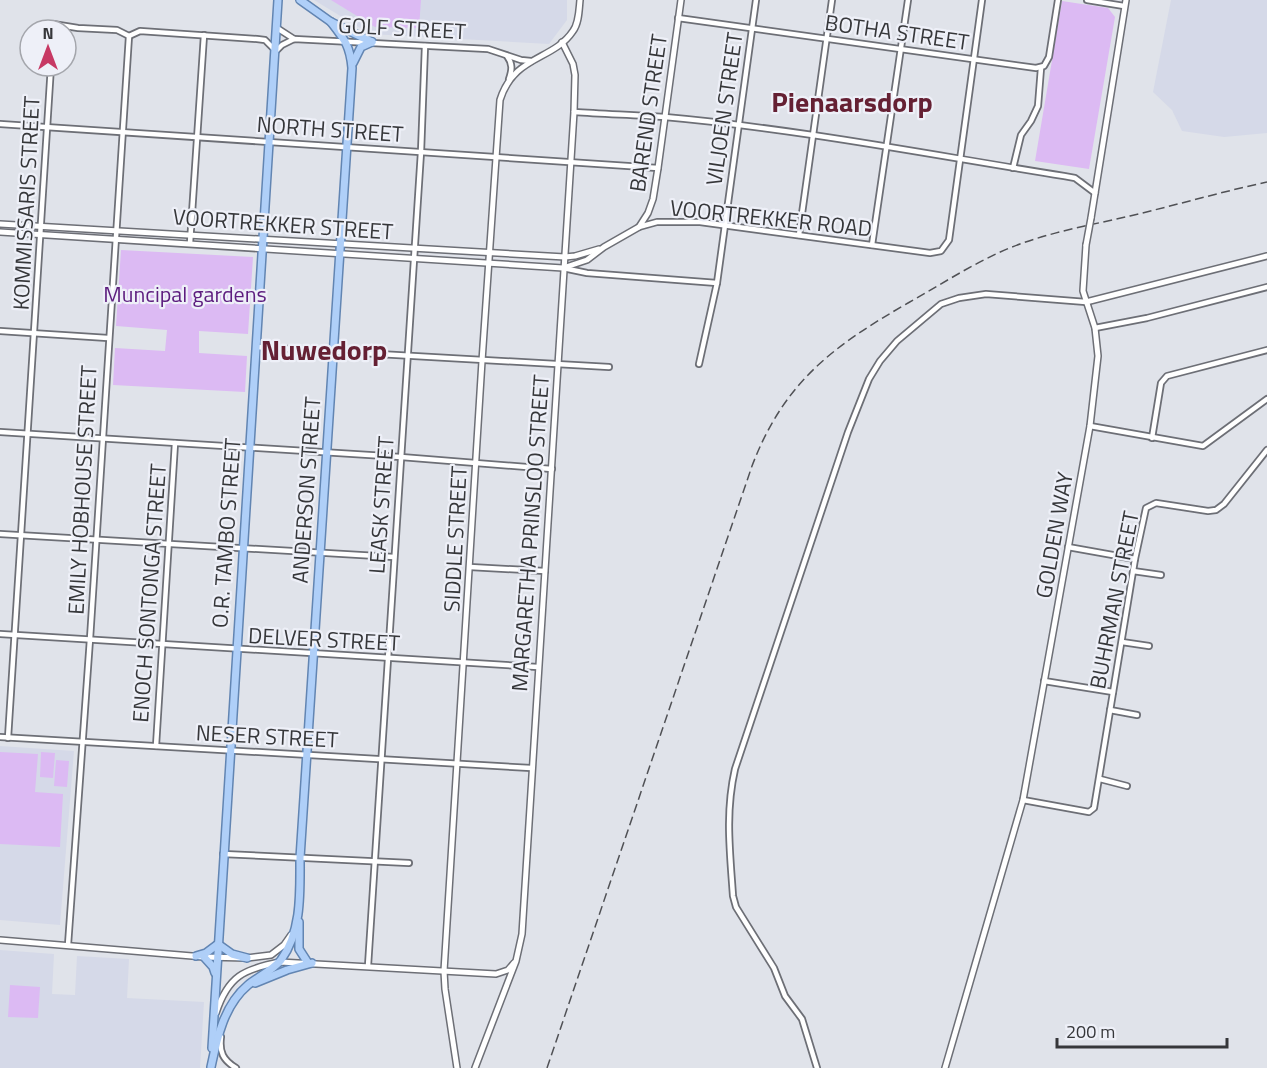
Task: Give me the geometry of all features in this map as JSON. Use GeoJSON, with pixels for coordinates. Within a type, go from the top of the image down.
{"type":"FeatureCollection","features":[{"type":"Feature","properties":{"kind":"main road","name":"O.R. TAMBO STREET"},"geometry":{"type":"LineString","coordinates":[[210,1068],[278,0]]}},
{"type":"Feature","properties":{"kind":"main road"},"geometry":{"type":"LineString","coordinates":[[300,0],[331,22],[372,42]]}},
{"type":"Feature","properties":{"kind":"main road","name":"ANDERSON STREET"},"geometry":{"type":"LineString","coordinates":[[280,962],[290,944],[300,910],[300,858],[351,68],[350,51],[346,41],[331,22]]}},
{"type":"Feature","properties":{"kind":"main road"},"geometry":{"type":"LineString","coordinates":[[351,68],[361,47],[372,42]]}},
{"type":"Feature","properties":{"kind":"main road"},"geometry":{"type":"LineString","coordinates":[[246,987],[310,963],[299,950],[300,910]]}},
{"type":"Feature","properties":{"kind":"main road"},"geometry":{"type":"LineString","coordinates":[[216,978],[213,967],[200,956],[218,944],[232,954],[247,958]]}},
{"type":"Feature","properties":{"kind":"main road","name":"O.R. TAMBO STREET"},"geometry":{"type":"LineString","coordinates":[[210,1068],[222,1025],[235,999],[246,987],[280,962]]}},
{"type":"Feature","properties":{"kind":"street"},"geometry":{"type":"LineString","coordinates":[[509,80],[531,61],[562,42],[573,31],[579,14],[580,0]]}},
{"type":"Feature","properties":{"kind":"street","name":"BAREND STREET"},"geometry":{"type":"LineString","coordinates":[[639,227],[653,199],[681,0]]}},
{"type":"Feature","properties":{"kind":"street","name":"VILJOEN STREET"},"geometry":{"type":"LineString","coordinates":[[699,364],[717,283],[756,0]]}},
{"type":"Feature","properties":{"kind":"street"},"geometry":{"type":"LineString","coordinates":[[799,235],[832,0]]}},
{"type":"Feature","properties":{"kind":"street"},"geometry":{"type":"LineString","coordinates":[[872,244],[908,0]]}},
{"type":"Feature","properties":{"kind":"street"},"geometry":{"type":"LineString","coordinates":[[960,159],[982,0]]}},
{"type":"Feature","properties":{"kind":"street"},"geometry":{"type":"LineString","coordinates":[[1013,168],[1021,135],[1032,121],[1038,106],[1041,68],[1049,57],[1058,0]]}},
{"type":"Feature","properties":{"kind":"street"},"geometry":{"type":"LineString","coordinates":[[1087,0],[1125,3]]}},
{"type":"Feature","properties":{"kind":"street","name":"GOLDEN WAY"},"geometry":{"type":"LineString","coordinates":[[945,1068],[1023,800],[1090,426],[1098,370],[1095,328],[1082,283],[1086,245],[1125,3]]}},
{"type":"Feature","properties":{"kind":"street","name":"BOTHA STREET"},"geometry":{"type":"LineString","coordinates":[[678,18],[1041,68]]}},
{"type":"Feature","properties":{"kind":"street"},"geometry":{"type":"LineString","coordinates":[[78,28],[117,30],[129,36],[140,31],[265,40],[276,51],[294,39]]}},
{"type":"Feature","properties":{"kind":"street"},"geometry":{"type":"LineString","coordinates":[[277,28],[294,39]]}},
{"type":"Feature","properties":{"kind":"street"},"geometry":{"type":"LineString","coordinates":[[190,243],[204,34]]}},
{"type":"Feature","properties":{"kind":"street","name":"EMILY HOBHOUSE STREET"},"geometry":{"type":"LineString","coordinates":[[68,945],[129,36]]}},
{"type":"Feature","properties":{"kind":"street","name":"GOLF STREET"},"geometry":{"type":"LineString","coordinates":[[294,39],[488,49],[531,61]]}},
{"type":"Feature","properties":{"kind":"street","name":"MARGARETHA PRINSLOO STREET"},"geometry":{"type":"LineString","coordinates":[[475,1068],[516,961],[522,934],[552,469],[556,364],[574,112],[573,63],[562,42]]}},
{"type":"Feature","properties":{"kind":"street","name":"LEASK STREET"},"geometry":{"type":"LineString","coordinates":[[368,966],[415,249],[425,46]]}},
{"type":"Feature","properties":{"kind":"street"},"geometry":{"type":"LineString","coordinates":[[507,56],[512,70],[509,80]]}},
{"type":"Feature","properties":{"kind":"street","name":"KOMMISSARIS STREET"},"geometry":{"type":"LineString","coordinates":[[8,738],[50,78]]}},
{"type":"Feature","properties":{"kind":"street","name":"SIDDLE STREET"},"geometry":{"type":"LineString","coordinates":[[457,1068],[444,971],[495,157],[500,100],[509,80]]}},
{"type":"Feature","properties":{"kind":"street"},"geometry":{"type":"LineString","coordinates":[[574,112],[664,117],[886,147],[1075,178],[1095,193]]}},
{"type":"Feature","properties":{"kind":"street","name":"NORTH STREET"},"geometry":{"type":"LineString","coordinates":[[0,124],[658,168]]}},
{"type":"Feature","properties":{"kind":"street","name":"VOORTREKKER ROAD"},"geometry":{"type":"LineString","coordinates":[[563,268],[587,260],[639,227],[657,222],[678,221],[872,244],[930,254],[941,251],[949,240],[960,159]]}},
{"type":"Feature","properties":{"kind":"street","name":"VOORTREKKER STREET"},"geometry":{"type":"LineString","coordinates":[[0,224],[191,234],[339,253],[563,268]]}},
{"type":"Feature","properties":{"kind":"street","name":"VOORTREKKER STREET"},"geometry":{"type":"LineString","coordinates":[[0,232],[190,243],[340,244],[565,257]]}},
{"type":"Feature","properties":{"kind":"street","name":"VOORTREKKER ROAD"},"geometry":{"type":"LineString","coordinates":[[565,257],[604,248]]}},
{"type":"Feature","properties":{"kind":"street"},"geometry":{"type":"LineString","coordinates":[[817,1068],[802,1019],[785,996],[766,953],[735,907],[728,827],[730,791],[735,769],[848,432],[869,379],[880,361],[897,341],[941,304],[958,297],[986,294],[1086,302],[1267,256]]}},
{"type":"Feature","properties":{"kind":"street"},"geometry":{"type":"LineString","coordinates":[[563,268],[587,273],[717,283]]}},
{"type":"Feature","properties":{"kind":"street"},"geometry":{"type":"LineString","coordinates":[[1095,328],[1147,318],[1267,287]]}},
{"type":"Feature","properties":{"kind":"street"},"geometry":{"type":"LineString","coordinates":[[0,331],[108,338]]}},
{"type":"Feature","properties":{"kind":"street"},"geometry":{"type":"LineString","coordinates":[[256,347],[609,367]]}},
{"type":"Feature","properties":{"kind":"street"},"geometry":{"type":"LineString","coordinates":[[1152,438],[1160,389],[1167,375],[1267,350]]}},
{"type":"Feature","properties":{"kind":"street"},"geometry":{"type":"LineString","coordinates":[[1090,426],[1152,438],[1206,445],[1267,399]]}},
{"type":"Feature","properties":{"kind":"street"},"geometry":{"type":"LineString","coordinates":[[0,432],[400,457],[552,469]]}},
{"type":"Feature","properties":{"kind":"street","name":"ENOCH SONTONGA STREET"},"geometry":{"type":"LineString","coordinates":[[156,746],[175,443]]}},
{"type":"Feature","properties":{"kind":"street","name":"BUHRMAN STREET"},"geometry":{"type":"LineString","coordinates":[[1023,800],[1093,811],[1133,571],[1145,511],[1149,505],[1156,503],[1208,511],[1216,510],[1224,504],[1267,450]]}},
{"type":"Feature","properties":{"kind":"street"},"geometry":{"type":"LineString","coordinates":[[0,534],[394,557]]}},
{"type":"Feature","properties":{"kind":"street"},"geometry":{"type":"LineString","coordinates":[[1068,547],[1136,559]]}},
{"type":"Feature","properties":{"kind":"street"},"geometry":{"type":"LineString","coordinates":[[470,567],[545,571]]}},
{"type":"Feature","properties":{"kind":"street"},"geometry":{"type":"LineString","coordinates":[[1133,571],[1161,575]]}},
{"type":"Feature","properties":{"kind":"street","name":"DELVER STREET"},"geometry":{"type":"LineString","coordinates":[[0,634],[538,667]]}},
{"type":"Feature","properties":{"kind":"street"},"geometry":{"type":"LineString","coordinates":[[1122,642],[1149,646]]}},
{"type":"Feature","properties":{"kind":"street"},"geometry":{"type":"LineString","coordinates":[[1044,681],[1113,692]]}},
{"type":"Feature","properties":{"kind":"street"},"geometry":{"type":"LineString","coordinates":[[1110,710],[1137,715]]}},
{"type":"Feature","properties":{"kind":"street","name":"NESER STREET"},"geometry":{"type":"LineString","coordinates":[[0,737],[531,768]]}},
{"type":"Feature","properties":{"kind":"street"},"geometry":{"type":"LineString","coordinates":[[1100,779],[1128,786]]}},
{"type":"Feature","properties":{"kind":"street"},"geometry":{"type":"LineString","coordinates":[[223,854],[409,863]]}},
{"type":"Feature","properties":{"kind":"street"},"geometry":{"type":"LineString","coordinates":[[0,940],[218,958],[247,958],[265,957],[276,953],[293,933]]}},
{"type":"Feature","properties":{"kind":"street"},"geometry":{"type":"LineString","coordinates":[[214,1020],[222,994],[232,981],[246,971],[259,966],[280,962],[310,963],[496,974],[508,970],[516,961]]}},
{"type":"Feature","properties":{"kind":"street"},"geometry":{"type":"LineString","coordinates":[[222,1025],[220,1050],[227,1062],[236,1068]]}},
{"type":"Feature","properties":{"kind":"shaded area"},"geometry":{"type":"Polygon","coordinates":[[[314,0],[567,0],[567,20],[549,44],[370,34],[314,0]]]}},
{"type":"Feature","properties":{"kind":"shaded area"},"geometry":{"type":"Polygon","coordinates":[[[1171,0],[1267,0],[1267,133],[1224,137],[1182,131],[1172,110],[1153,92],[1171,0]]]}},
{"type":"Feature","properties":{"kind":"shaded area"},"geometry":{"type":"Polygon","coordinates":[[[0,746],[74,751],[60,925],[0,920],[0,746]]]}},
{"type":"Feature","properties":{"kind":"shaded area"},"geometry":{"type":"Polygon","coordinates":[[[0,950],[54,954],[52,994],[75,995],[77,956],[129,959],[127,998],[204,1002],[200,1068],[0,1068],[0,950]]]}},
{"type":"Feature","properties":{"kind":"green space"},"geometry":{"type":"Polygon","coordinates":[[[331,0],[421,0],[419,28],[375,27],[331,0]]]}},
{"type":"Feature","properties":{"kind":"green space"},"geometry":{"type":"Polygon","coordinates":[[[1062,1],[1108,8],[1115,17],[1089,169],[1035,161],[1062,1]]]}},
{"type":"Feature","properties":{"kind":"green space","name":"Muncipal gardens"},"geometry":{"type":"Polygon","coordinates":[[[121,250],[253,257],[248,334],[199,331],[199,353],[247,356],[245,392],[113,385],[115,348],[165,351],[167,330],[116,326],[121,250]]]}},
{"type":"Feature","properties":{"kind":"green space"},"geometry":{"type":"Polygon","coordinates":[[[0,752],[38,754],[35,792],[63,794],[60,847],[0,844],[0,752]]]}},
{"type":"Feature","properties":{"kind":"green space"},"geometry":{"type":"Polygon","coordinates":[[[41,752],[55,753],[53,778],[40,777],[41,752]]]}},
{"type":"Feature","properties":{"kind":"green space"},"geometry":{"type":"Polygon","coordinates":[[[56,760],[69,761],[67,787],[54,786],[56,760]]]}},
{"type":"Feature","properties":{"kind":"green space"},"geometry":{"type":"Polygon","coordinates":[[[10,985],[40,987],[38,1018],[8,1017],[10,985]]]}},
{"type":"Feature","properties":{"kind":"railway"},"geometry":{"type":"LineString","coordinates":[[547,1068],[752,466],[779,411],[796,389],[814,369],[856,335],[998,253],[1056,233],[1267,182]]}},
{"type":"Feature","properties":{"kind":"district","name":"Pienaarsdorp"},"geometry":{"type":"Point","coordinates":[852,101]}},
{"type":"Feature","properties":{"kind":"district","name":"Nuwedorp"},"geometry":{"type":"Point","coordinates":[324,349]}}]}
